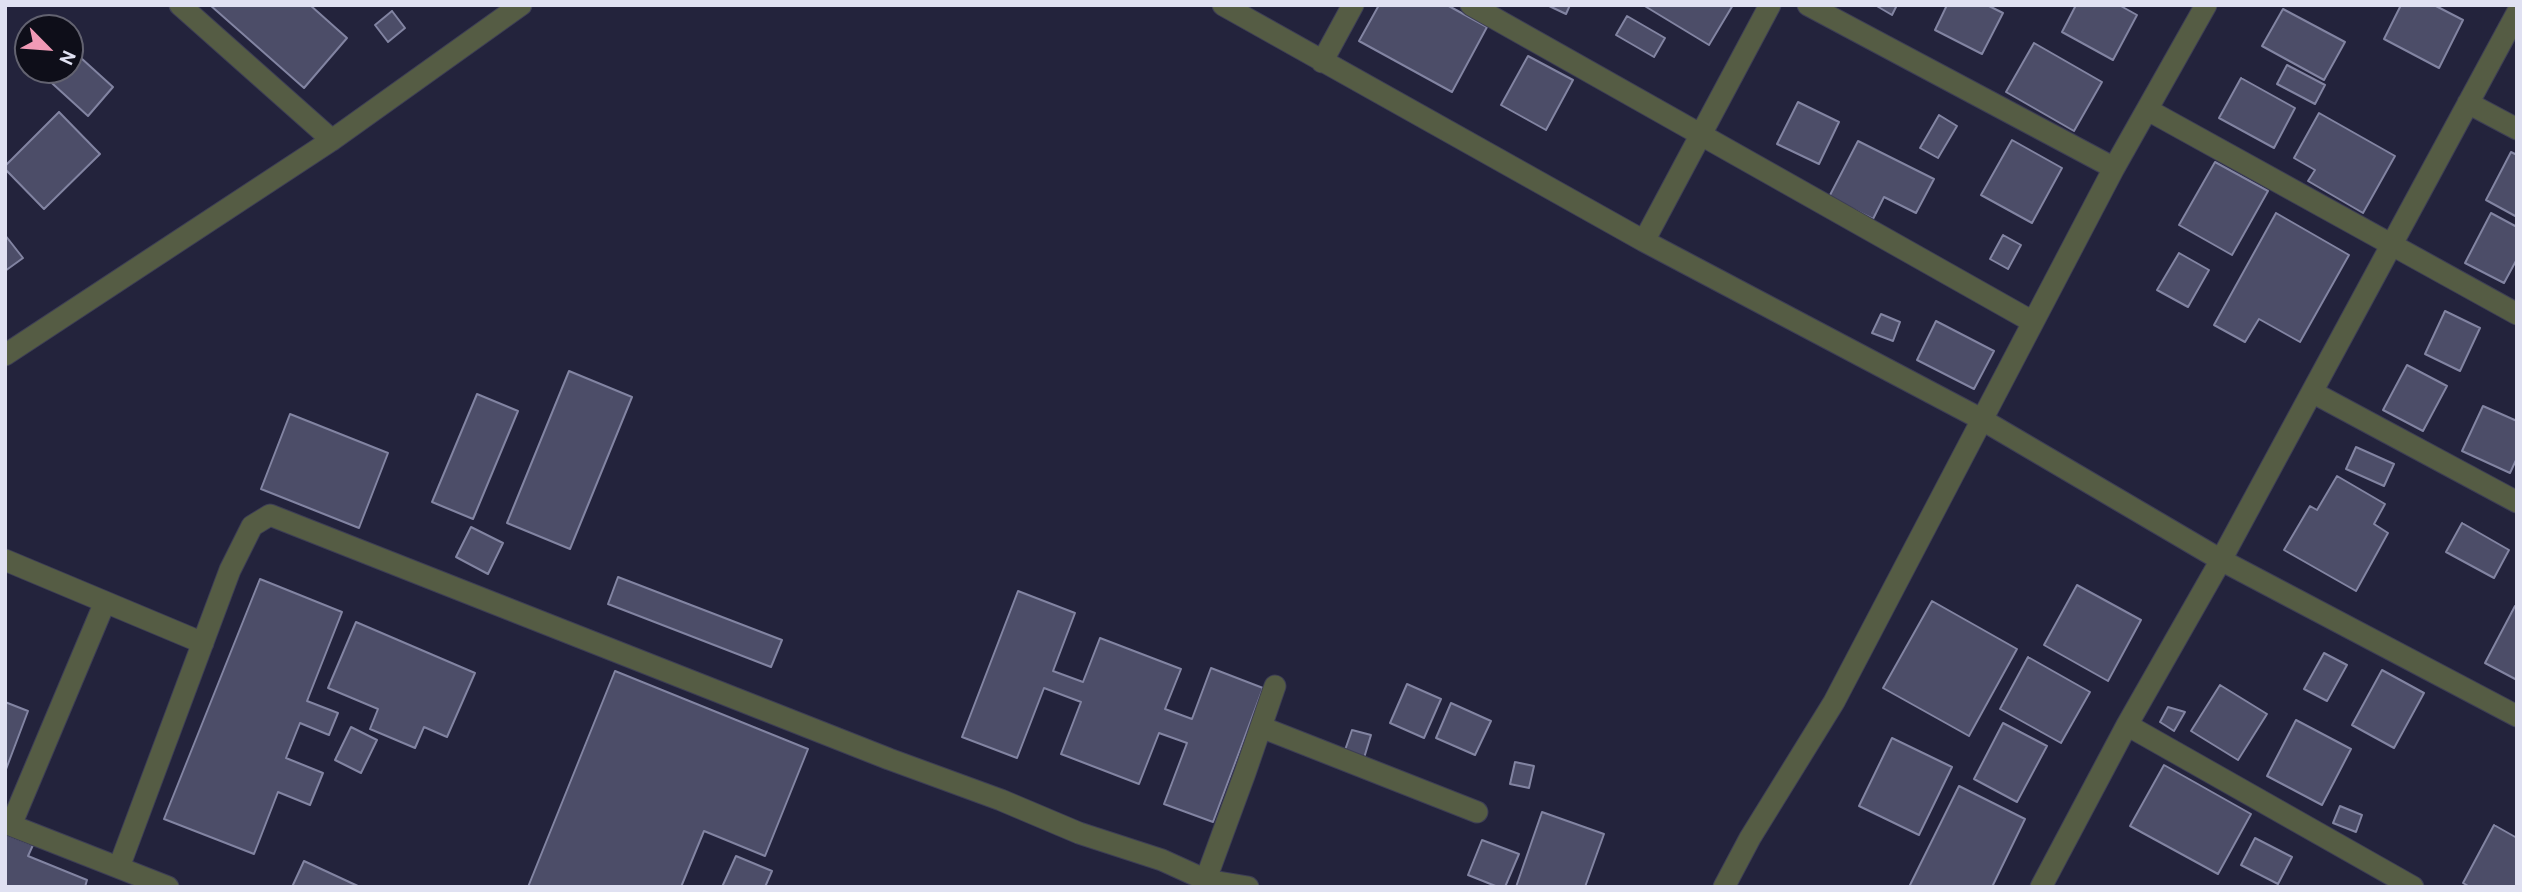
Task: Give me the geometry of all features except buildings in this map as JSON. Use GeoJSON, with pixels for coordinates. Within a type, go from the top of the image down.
{"type":"FeatureCollection","features":[{"type":"Feature","properties":{"kind":"street"},"geometry":{"type":"LineString","coordinates":[[180,5],[331,140]]}},
{"type":"Feature","properties":{"kind":"street"},"geometry":{"type":"LineString","coordinates":[[5,355],[331,140],[521,5]]}},
{"type":"Feature","properties":{"kind":"street"},"geometry":{"type":"LineString","coordinates":[[1223,5],[1644,241],[1981,419],[2221,560],[2517,716]]}},
{"type":"Feature","properties":{"kind":"street"},"geometry":{"type":"LineString","coordinates":[[1322,62],[1353,5]]}},
{"type":"Feature","properties":{"kind":"street"},"geometry":{"type":"LineString","coordinates":[[1471,5],[2033,322]]}},
{"type":"Feature","properties":{"kind":"street"},"geometry":{"type":"LineString","coordinates":[[1644,241],[1770,5]]}},
{"type":"Feature","properties":{"kind":"street"},"geometry":{"type":"LineString","coordinates":[[1808,5],[2114,168]]}},
{"type":"Feature","properties":{"kind":"street"},"geometry":{"type":"LineString","coordinates":[[1724,887],[1750,838],[1834,702],[2114,168],[2148,110],[2197,9]]}},
{"type":"Feature","properties":{"kind":"street"},"geometry":{"type":"LineString","coordinates":[[2042,887],[2127,725],[2221,560],[2517,13]]}},
{"type":"Feature","properties":{"kind":"street"},"geometry":{"type":"LineString","coordinates":[[2468,103],[2517,129]]}},
{"type":"Feature","properties":{"kind":"street"},"geometry":{"type":"LineString","coordinates":[[2148,110],[2517,314]]}},
{"type":"Feature","properties":{"kind":"street"},"geometry":{"type":"LineString","coordinates":[[2312,392],[2517,502]]}},
{"type":"Feature","properties":{"kind":"street"},"geometry":{"type":"LineString","coordinates":[[119,867],[230,570],[252,526],[270,515],[1079,833],[1162,860],[1204,883],[1248,887]]}},
{"type":"Feature","properties":{"kind":"street"},"geometry":{"type":"LineString","coordinates":[[5,560],[203,643]]}},
{"type":"Feature","properties":{"kind":"street"},"geometry":{"type":"LineString","coordinates":[[105,602],[8,824],[168,887]]}},
{"type":"Feature","properties":{"kind":"street"},"geometry":{"type":"LineString","coordinates":[[1204,883],[1275,686]]}},
{"type":"Feature","properties":{"kind":"street"},"geometry":{"type":"LineString","coordinates":[[2127,725],[2413,887]]}},
{"type":"Feature","properties":{"kind":"street"},"geometry":{"type":"LineString","coordinates":[[1262,727],[1476,812]]}}]}
